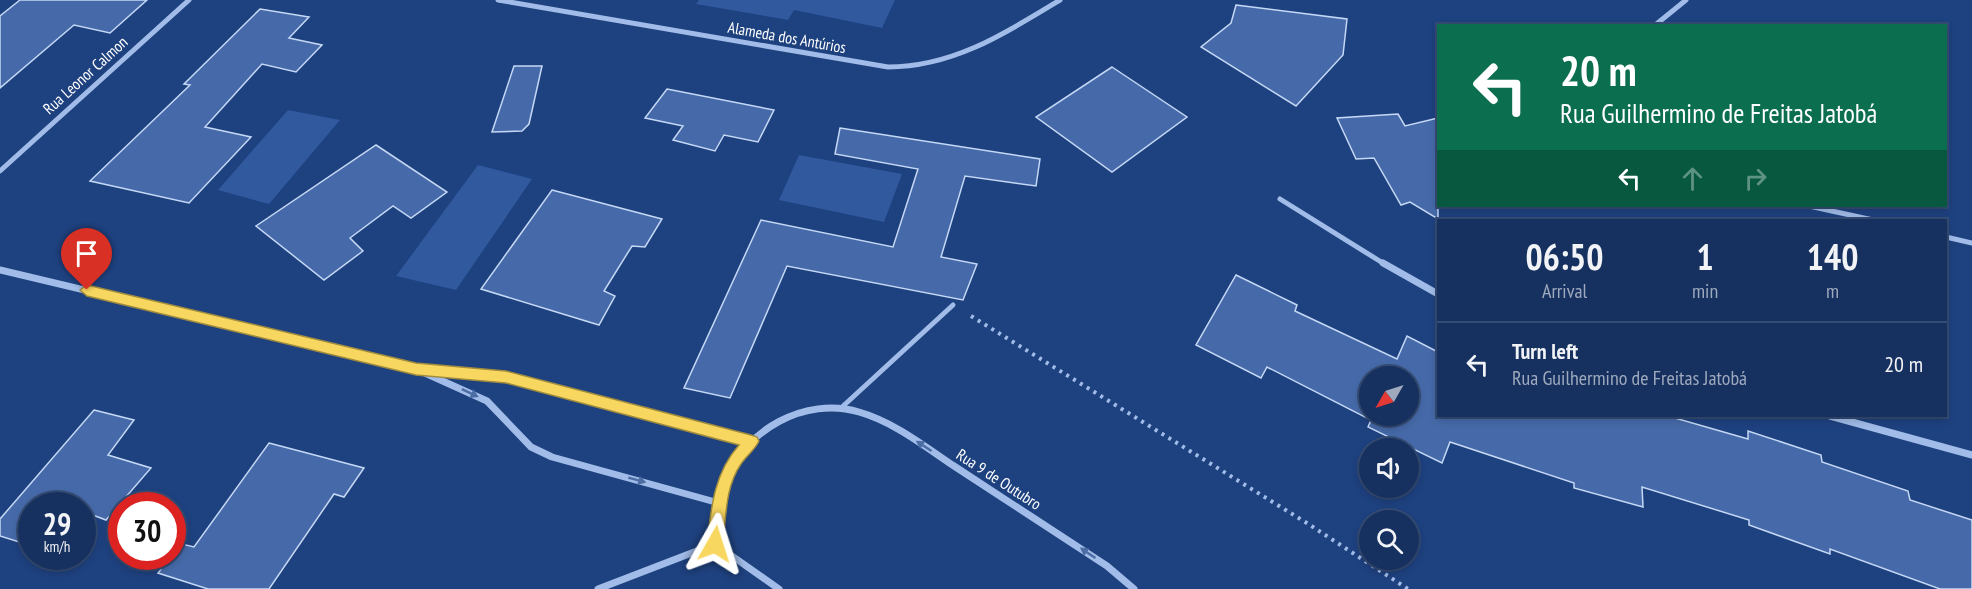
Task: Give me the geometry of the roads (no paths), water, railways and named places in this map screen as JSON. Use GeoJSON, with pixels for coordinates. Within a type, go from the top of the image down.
{"type":"FeatureCollection","features":[{"type":"Feature","properties":{"kind":"street","name":"Rua Leonor Calmon"},"geometry":{"type":"LineString","coordinates":[[0,171],[189,0]]}},
{"type":"Feature","properties":{"kind":"street","name":"Alameda dos Antúrios"},"geometry":{"type":"LineString","coordinates":[[498,0],[888,67],[921,65],[951,57],[1007,30],[1060,0]]}},
{"type":"Feature","properties":{"kind":"street"},"geometry":{"type":"LineString","coordinates":[[1656,24],[1686,0]]}},
{"type":"Feature","properties":{"kind":"street"},"geometry":{"type":"LineString","coordinates":[[1280,199],[1353,248],[1437,293]]}},
{"type":"Feature","properties":{"kind":"street"},"geometry":{"type":"LineString","coordinates":[[1814,207],[1868,219]]}},
{"type":"Feature","properties":{"kind":"street"},"geometry":{"type":"LineString","coordinates":[[1947,237],[1972,243]]}},
{"type":"Feature","properties":{"kind":"street"},"geometry":{"type":"LineString","coordinates":[[0,270],[416,369],[506,377],[751,441]]}},
{"type":"Feature","properties":{"kind":"street"},"geometry":{"type":"LineString","coordinates":[[416,369],[487,401],[531,447],[552,457],[719,503]]}},
{"type":"Feature","properties":{"kind":"street","name":"Rua 9 de Outubro"},"geometry":{"type":"LineString","coordinates":[[715,544],[719,503],[725,482],[734,461],[751,441],[774,424],[797,414],[819,408],[841,408],[876,417],[908,436],[1107,566],[1134,589]]}},
{"type":"Feature","properties":{"kind":"street"},"geometry":{"type":"LineString","coordinates":[[1834,417],[1972,455]]}},
{"type":"Feature","properties":{"kind":"street"},"geometry":{"type":"LineString","coordinates":[[598,589],[715,544],[779,589]]}},
{"type":"Feature","properties":{"kind":"lane"},"geometry":{"type":"LineString","coordinates":[[841,408],[953,304]]}}]}
